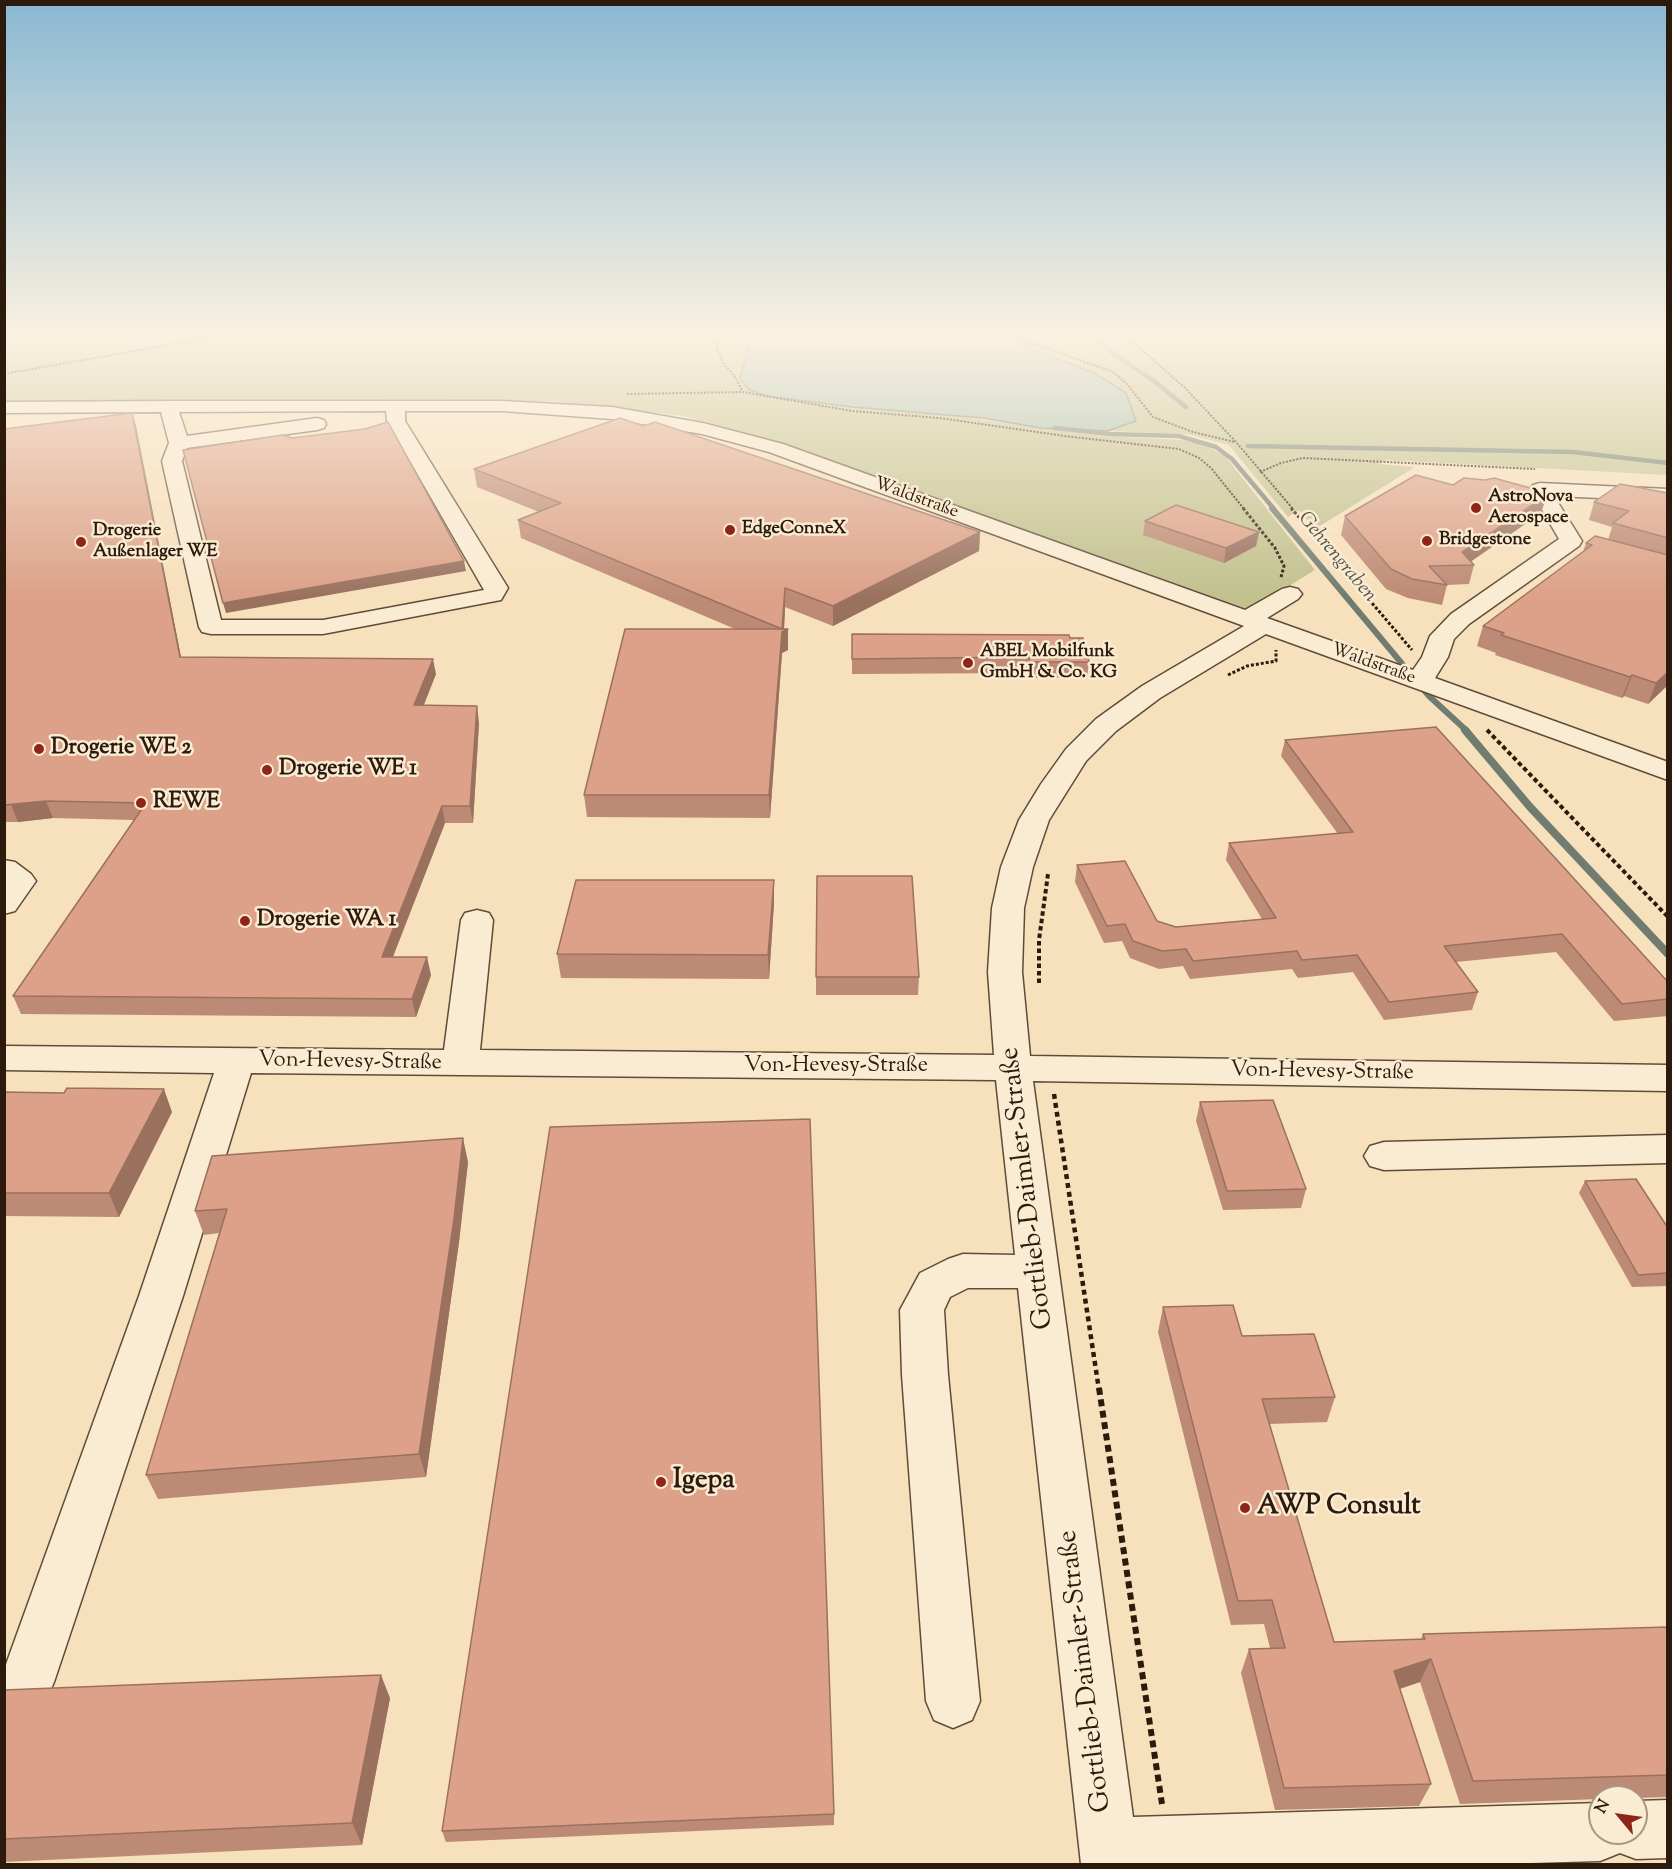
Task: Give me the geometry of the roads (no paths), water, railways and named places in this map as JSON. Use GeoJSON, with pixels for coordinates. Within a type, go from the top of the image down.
{"type":"FeatureCollection","features":[{"type":"Feature","properties":{"kind":"street"},"geometry":{"type":"LineString","coordinates":[[173,423],[179,443],[172,461],[212,627],[323,627],[493,595],[496,588],[392,423]]}},
{"type":"Feature","properties":{"kind":"street"},"geometry":{"type":"LineString","coordinates":[[179,443],[314,423]]}},
{"type":"Feature","properties":{"kind":"street","name":"Waldstraße"},"geometry":{"type":"LineString","coordinates":[[671,423],[776,448],[1269,610],[1293,636],[1420,678],[1488,707],[1662,762]]}},
{"type":"Feature","properties":{"kind":"street"},"geometry":{"type":"LineString","coordinates":[[244,433],[253,445],[332,434]]}},
{"type":"Feature","properties":{"kind":"street"},"geometry":{"type":"LineString","coordinates":[[1420,678],[1435,657],[1442,636],[1460,619],[1582,544],[1540,489],[1668,495]]}},
{"type":"Feature","properties":{"kind":"street","name":"Gottlieb-Daimler-Straße"},"geometry":{"type":"LineString","coordinates":[[1109,1855],[1039,1272],[1032,1068],[1005,972],[1008,908],[1017,867],[1034,820],[1055,784],[1076,755],[1106,725],[1269,610]]}},
{"type":"Feature","properties":{"kind":"street"},"geometry":{"type":"LineString","coordinates":[[4,868],[20,880],[4,904]]}},
{"type":"Feature","properties":{"kind":"street"},"geometry":{"type":"LineString","coordinates":[[460,1064],[477,920]]}},
{"type":"Feature","properties":{"kind":"street","name":"Von-Hevesy-Straße"},"geometry":{"type":"LineString","coordinates":[[4,1058],[1032,1068],[1668,1078]]}},
{"type":"Feature","properties":{"kind":"street"},"geometry":{"type":"LineString","coordinates":[[27,1682],[160,1296],[236,1061]]}},
{"type":"Feature","properties":{"kind":"street"},"geometry":{"type":"LineString","coordinates":[[1384,1156],[1668,1149]]}},
{"type":"Feature","properties":{"kind":"street"},"geometry":{"type":"LineString","coordinates":[[952,1701],[925,1375],[922,1310],[935,1286],[963,1271],[1039,1272]]}},
{"type":"Feature","properties":{"kind":"street"},"geometry":{"type":"LineString","coordinates":[[1648,1830],[1668,1829]]}},
{"type":"Feature","properties":{"kind":"street"},"geometry":{"type":"LineString","coordinates":[[1109,1855],[1165,1846],[1588,1832]]}},
{"type":"Feature","properties":{"kind":"waterway","name":"Gehrengraben"},"geometry":{"type":"LineString","coordinates":[[1055,428],[1111,434],[1179,436],[1216,447],[1232,459],[1274,509]]}},
{"type":"Feature","properties":{"kind":"waterway"},"geometry":{"type":"LineString","coordinates":[[1248,446],[1573,452],[1668,463]]}},
{"type":"Feature","properties":{"kind":"waterway","name":"Gehrengraben"},"geometry":{"type":"LineString","coordinates":[[1272,508],[1429,696],[1467,731]]}},
{"type":"Feature","properties":{"kind":"waterway","name":"Gehrengraben"},"geometry":{"type":"LineString","coordinates":[[1465,730],[1530,807],[1668,954]]}},
{"type":"Feature","properties":{"kind":"place","name":"AstroNova Aerospace"},"geometry":{"type":"Point","coordinates":[1476,508]}},
{"type":"Feature","properties":{"kind":"place","name":"EdgeConneX"},"geometry":{"type":"Point","coordinates":[730,530]}},
{"type":"Feature","properties":{"kind":"place","name":"Bridgestone"},"geometry":{"type":"Point","coordinates":[1427,541]}},
{"type":"Feature","properties":{"kind":"place","name":"Drogerie Außenlager WE"},"geometry":{"type":"Point","coordinates":[81,542]}},
{"type":"Feature","properties":{"kind":"place","name":"ABEL Mobilfunk GmbH & Co. KG"},"geometry":{"type":"Point","coordinates":[968,663]}},
{"type":"Feature","properties":{"kind":"place","name":"Drogerie WE 2"},"geometry":{"type":"Point","coordinates":[39,749]}},
{"type":"Feature","properties":{"kind":"place","name":"Drogerie WE 1"},"geometry":{"type":"Point","coordinates":[267,770]}},
{"type":"Feature","properties":{"kind":"place","name":"REWE"},"geometry":{"type":"Point","coordinates":[141,803]}},
{"type":"Feature","properties":{"kind":"place","name":"Drogerie WA 1"},"geometry":{"type":"Point","coordinates":[245,921]}},
{"type":"Feature","properties":{"kind":"place","name":"Igepa"},"geometry":{"type":"Point","coordinates":[661,1482]}},
{"type":"Feature","properties":{"kind":"place","name":"AWP Consult"},"geometry":{"type":"Point","coordinates":[1245,1508]}}]}
